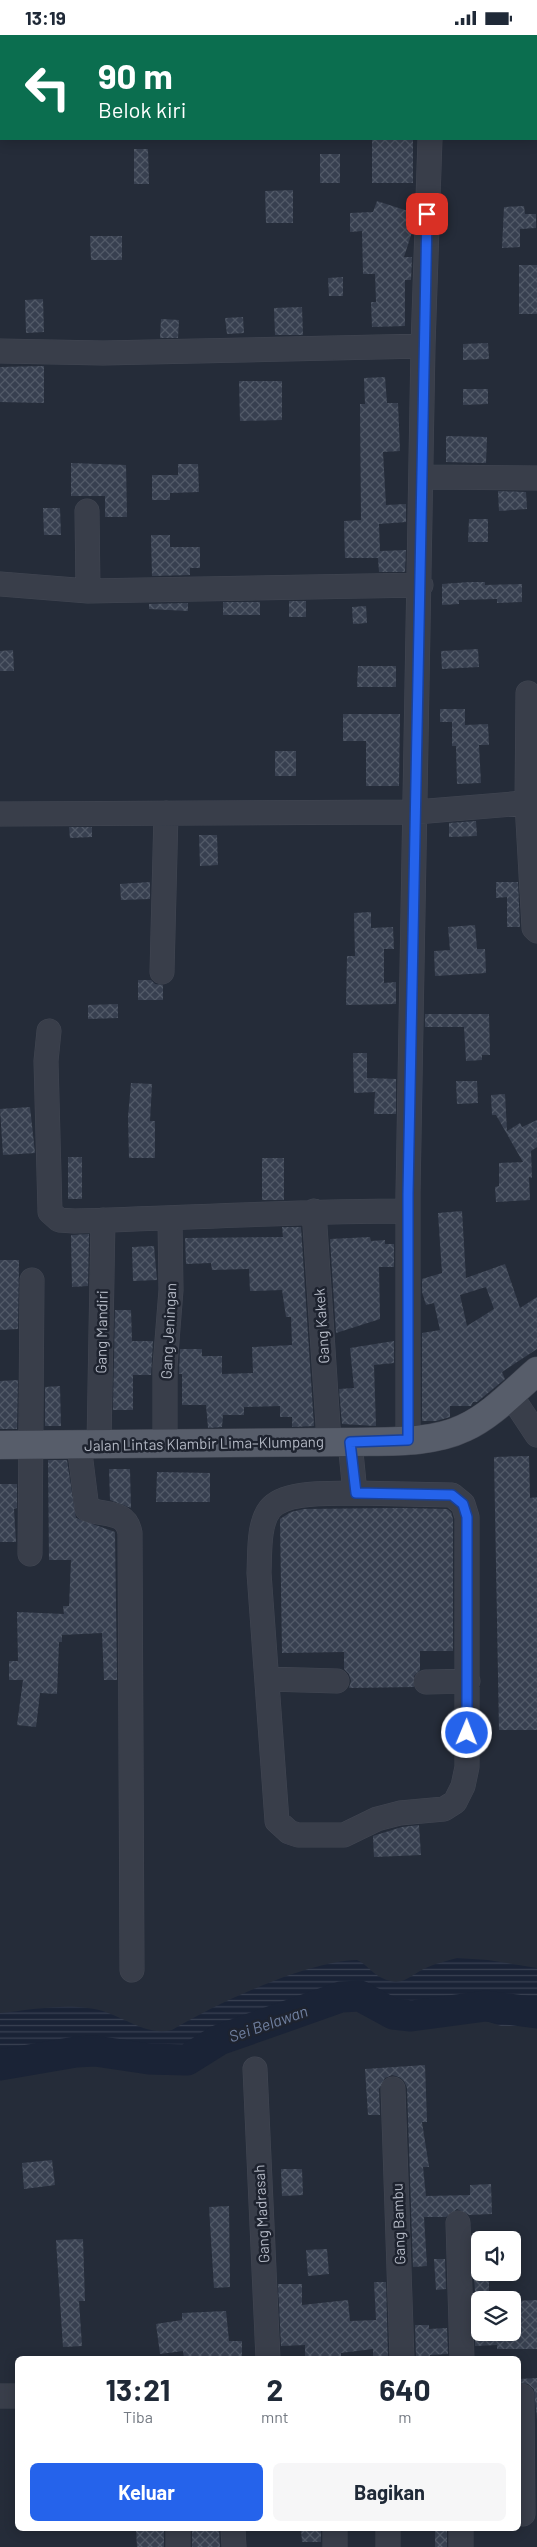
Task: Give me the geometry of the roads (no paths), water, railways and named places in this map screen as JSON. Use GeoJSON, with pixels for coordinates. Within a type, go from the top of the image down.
{"type":"FeatureCollection","features":[{"type":"Feature","properties":{"kind":"main road","name":"Jalan Lintas Klambir Lima–Klumpang"},"geometry":{"type":"LineString","coordinates":[[0,1445],[340,1442],[408,1440],[447,1435],[466,1428],[537,1371]]}},
{"type":"Feature","properties":{"kind":"street"},"geometry":{"type":"LineString","coordinates":[[408,1440],[408,1211],[423,477],[423,347],[430,140]]}},
{"type":"Feature","properties":{"kind":"street"},"geometry":{"type":"LineString","coordinates":[[0,351],[103,353],[423,347]]}},
{"type":"Feature","properties":{"kind":"street"},"geometry":{"type":"LineString","coordinates":[[423,477],[537,479]]}},
{"type":"Feature","properties":{"kind":"street"},"geometry":{"type":"LineString","coordinates":[[87,511],[88,591]]}},
{"type":"Feature","properties":{"kind":"street"},"geometry":{"type":"LineString","coordinates":[[0,584],[88,591],[421,585]]}},
{"type":"Feature","properties":{"kind":"street"},"geometry":{"type":"LineString","coordinates":[[528,693],[534,928],[537,931]]}},
{"type":"Feature","properties":{"kind":"street"},"geometry":{"type":"LineString","coordinates":[[0,814],[416,812],[532,803]]}},
{"type":"Feature","properties":{"kind":"street"},"geometry":{"type":"LineString","coordinates":[[162,972],[166,813]]}},
{"type":"Feature","properties":{"kind":"street"},"geometry":{"type":"LineString","coordinates":[[49,1031],[46,1061],[50,1212],[59,1220],[170,1219],[314,1211],[408,1211]]}},
{"type":"Feature","properties":{"kind":"street","name":"Gang Kakek"},"geometry":{"type":"LineString","coordinates":[[314,1211],[340,1442],[356,1493]]}},
{"type":"Feature","properties":{"kind":"street","name":"Gang Jeningan"},"geometry":{"type":"LineString","coordinates":[[165,1443],[165,1366],[172,1290],[170,1219]]}},
{"type":"Feature","properties":{"kind":"street","name":"Gang Mandiri"},"geometry":{"type":"LineString","coordinates":[[103,1221],[89,1444],[87,1509],[124,1518],[128,1523],[130,1533],[132,1970]]}},
{"type":"Feature","properties":{"kind":"street"},"geometry":{"type":"LineString","coordinates":[[30,1554],[32,1280]]}},
{"type":"Feature","properties":{"kind":"street"},"geometry":{"type":"LineString","coordinates":[[510,1394],[537,1435]]}},
{"type":"Feature","properties":{"kind":"street"},"geometry":{"type":"LineString","coordinates":[[356,1493],[452,1495],[463,1504],[467,1517],[467,1767],[463,1786],[455,1802],[444,1809],[400,1813],[377,1819],[344,1835],[298,1835],[289,1832],[277,1821],[259,1573],[262,1533],[269,1510],[280,1500],[312,1494],[356,1493]]}},
{"type":"Feature","properties":{"kind":"street"},"geometry":{"type":"LineString","coordinates":[[268,1679],[336,1681]]}},
{"type":"Feature","properties":{"kind":"street"},"geometry":{"type":"LineString","coordinates":[[426,1681],[468,1681]]}},
{"type":"Feature","properties":{"kind":"street","name":"Gang Madrasah"},"geometry":{"type":"LineString","coordinates":[[255,2069],[268,2356]]}},
{"type":"Feature","properties":{"kind":"street","name":"Gang Bambu"},"geometry":{"type":"LineString","coordinates":[[393,2089],[402,2356]]}},
{"type":"Feature","properties":{"kind":"street"},"geometry":{"type":"LineString","coordinates":[[458,2223],[462,2356]]}},
{"type":"Feature","properties":{"kind":"street"},"geometry":{"type":"LineString","coordinates":[[0,2396],[15,2396]]}},
{"type":"Feature","properties":{"kind":"street"},"geometry":{"type":"LineString","coordinates":[[522,2514],[526,2396]]}},
{"type":"Feature","properties":{"kind":"street"},"geometry":{"type":"LineString","coordinates":[[178,2531],[178,2547]]}},
{"type":"Feature","properties":{"kind":"street"},"geometry":{"type":"LineString","coordinates":[[233,2531],[234,2547]]}},
{"type":"Feature","properties":{"kind":"street"},"geometry":{"type":"LineString","coordinates":[[335,2531],[335,2547]]}},
{"type":"Feature","properties":{"kind":"street"},"geometry":{"type":"LineString","coordinates":[[388,2531],[388,2547]]}},
{"type":"Feature","properties":{"kind":"street"},"geometry":{"type":"LineString","coordinates":[[461,2531],[461,2547]]}},
{"type":"Feature","properties":{"kind":"water","name":"Sei Belawan"},"geometry":{"type":"Polygon","coordinates":[[[457,1958],[488,1960],[537,1968],[537,2026],[501,2026],[443,2007],[404,2007],[354,1991],[339,1990],[328,1994],[317,2005],[284,2006],[206,2046],[165,2055],[67,2056],[0,2062],[0,2013],[44,2008],[88,2008],[99,2010],[151,2030],[172,2030],[212,2008],[262,1986],[336,1962],[357,1960],[378,1976],[396,1982],[431,1966],[457,1958]]]}},
{"type":"Feature","properties":{"kind":"waterway","name":"Sei Belawan"},"geometry":{"type":"LineString","coordinates":[[0,2065],[76,2052],[95,2051],[149,2059],[187,2060],[219,2040],[341,1997],[360,1996],[393,2014],[411,2016],[486,2006],[537,2013]]}}]}
